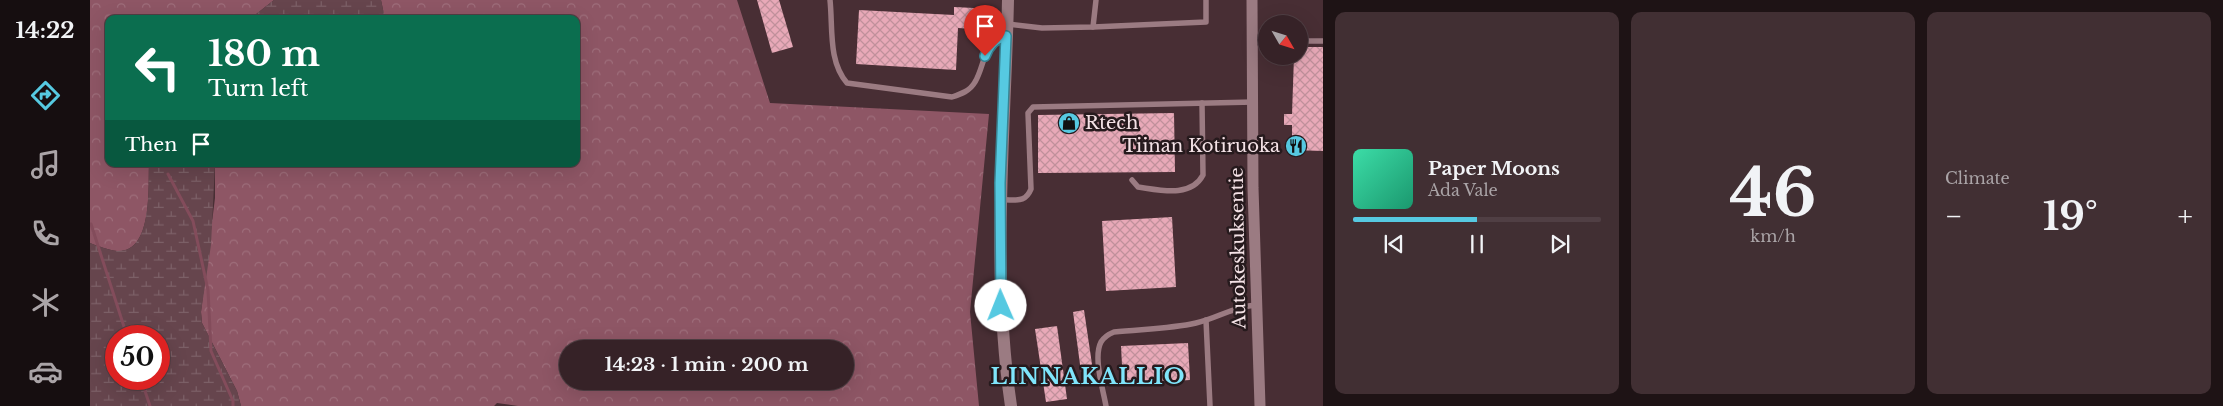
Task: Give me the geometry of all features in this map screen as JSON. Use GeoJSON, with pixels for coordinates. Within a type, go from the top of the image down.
{"type":"FeatureCollection","features":[{"type":"Feature","properties":{"kind":"main road"},"geometry":{"type":"LineString","coordinates":[[1008,0],[1000,200],[1001,306],[1011,406]]}},
{"type":"Feature","properties":{"kind":"street","name":"Autokeskuksentie"},"geometry":{"type":"LineString","coordinates":[[1252,0],[1256,305],[1260,406]]}},
{"type":"Feature","properties":{"kind":"lane"},"geometry":{"type":"LineString","coordinates":[[830,0],[834,60],[839,74],[847,84],[952,97],[968,90],[975,82],[989,46],[1007,30],[1206,22],[1206,0]]}},
{"type":"Feature","properties":{"kind":"lane"},"geometry":{"type":"LineString","coordinates":[[1093,27],[1096,0]]}},
{"type":"Feature","properties":{"kind":"lane"},"geometry":{"type":"LineString","coordinates":[[1253,41],[1258,41]]}},
{"type":"Feature","properties":{"kind":"lane"},"geometry":{"type":"LineString","coordinates":[[1308,41],[1323,41]]}},
{"type":"Feature","properties":{"kind":"lane"},"geometry":{"type":"LineString","coordinates":[[1000,200],[1024,199],[1028,197],[1031,189],[1028,113],[1034,107],[1254,102]]}},
{"type":"Feature","properties":{"kind":"lane"},"geometry":{"type":"LineString","coordinates":[[1132,180],[1138,187],[1161,190],[1188,190],[1198,184],[1203,175],[1202,103]]}},
{"type":"Feature","properties":{"kind":"lane"},"geometry":{"type":"LineString","coordinates":[[1106,406],[1099,371],[1099,352],[1101,341],[1106,336],[1114,332],[1195,323],[1239,306],[1256,305]]}},
{"type":"Feature","properties":{"kind":"lane"},"geometry":{"type":"LineString","coordinates":[[1206,320],[1210,406]]}},
{"type":"Feature","properties":{"kind":"green space"},"geometry":{"type":"Polygon","coordinates":[[[90,0],[274,0],[255,15],[105,15],[105,167],[149,167],[148,202],[143,230],[137,241],[129,249],[117,251],[90,243],[90,0]]]}},
{"type":"Feature","properties":{"kind":"green space"},"geometry":{"type":"Polygon","coordinates":[[[274,0],[381,0],[384,15],[255,15],[274,0]]]}},
{"type":"Feature","properties":{"kind":"green space"},"geometry":{"type":"Polygon","coordinates":[[[381,0],[737,0],[770,103],[989,114],[970,312],[979,406],[518,406],[497,403],[494,406],[241,406],[237,391],[202,323],[201,312],[215,198],[215,167],[580,167],[580,15],[384,15],[381,0]]]}},
{"type":"Feature","properties":{"kind":"green space"},"geometry":{"type":"Polygon","coordinates":[[[149,167],[215,167],[211,245],[201,312],[202,323],[237,391],[241,406],[90,406],[90,243],[117,251],[129,249],[137,241],[143,230],[146,217],[149,167]]]}},
{"type":"Feature","properties":{"kind":"building"},"geometry":{"type":"Polygon","coordinates":[[[757,0],[779,0],[793,47],[772,53],[757,0]]]}},
{"type":"Feature","properties":{"kind":"building"},"geometry":{"type":"Polygon","coordinates":[[[954,7],[974,8],[973,29],[958,28],[956,70],[856,64],[859,10],[954,15],[954,7]]]}},
{"type":"Feature","properties":{"kind":"building"},"geometry":{"type":"Polygon","coordinates":[[[1308,47],[1323,47],[1323,151],[1292,150],[1292,125],[1284,125],[1284,114],[1292,114],[1294,65],[1308,65],[1308,47]]]}},
{"type":"Feature","properties":{"kind":"building"},"geometry":{"type":"Polygon","coordinates":[[[1174,113],[1175,172],[1038,173],[1038,115],[1174,113]]]}},
{"type":"Feature","properties":{"kind":"building"},"geometry":{"type":"Polygon","coordinates":[[[1172,217],[1176,287],[1106,291],[1102,221],[1172,217]]]}},
{"type":"Feature","properties":{"kind":"building"},"geometry":{"type":"Polygon","coordinates":[[[1084,310],[1093,371],[1081,372],[1073,312],[1084,310]]]}},
{"type":"Feature","properties":{"kind":"building"},"geometry":{"type":"Polygon","coordinates":[[[1057,326],[1067,399],[1046,402],[1035,329],[1057,326]]]}},
{"type":"Feature","properties":{"kind":"building"},"geometry":{"type":"Polygon","coordinates":[[[1188,343],[1190,380],[1123,384],[1121,346],[1188,343]]]}},
{"type":"Feature","properties":{"kind":"waterway"},"geometry":{"type":"LineString","coordinates":[[168,174],[193,221],[208,290],[211,351],[233,401],[233,406]]}},
{"type":"Feature","properties":{"kind":"waterway"},"geometry":{"type":"LineString","coordinates":[[91,224],[123,325]]}},
{"type":"Feature","properties":{"kind":"waterway"},"geometry":{"type":"LineString","coordinates":[[145,390],[150,406]]}},
{"type":"Feature","properties":{"kind":"place","name":"Rtech"},"geometry":{"type":"Point","coordinates":[1069,123]}},
{"type":"Feature","properties":{"kind":"place","name":"Tiinan Kotiruoka"},"geometry":{"type":"Point","coordinates":[1296,146]}},
{"type":"Feature","properties":{"kind":"district","name":"LINNAKALLIO"},"geometry":{"type":"Point","coordinates":[1088,376]}},
{"type":"Feature","properties":{"kind":"route"},"geometry":{"type":"LineString","coordinates":[[985,56],[989,46],[999,37],[1006,36],[1000,183],[1001,306]]}}]}
